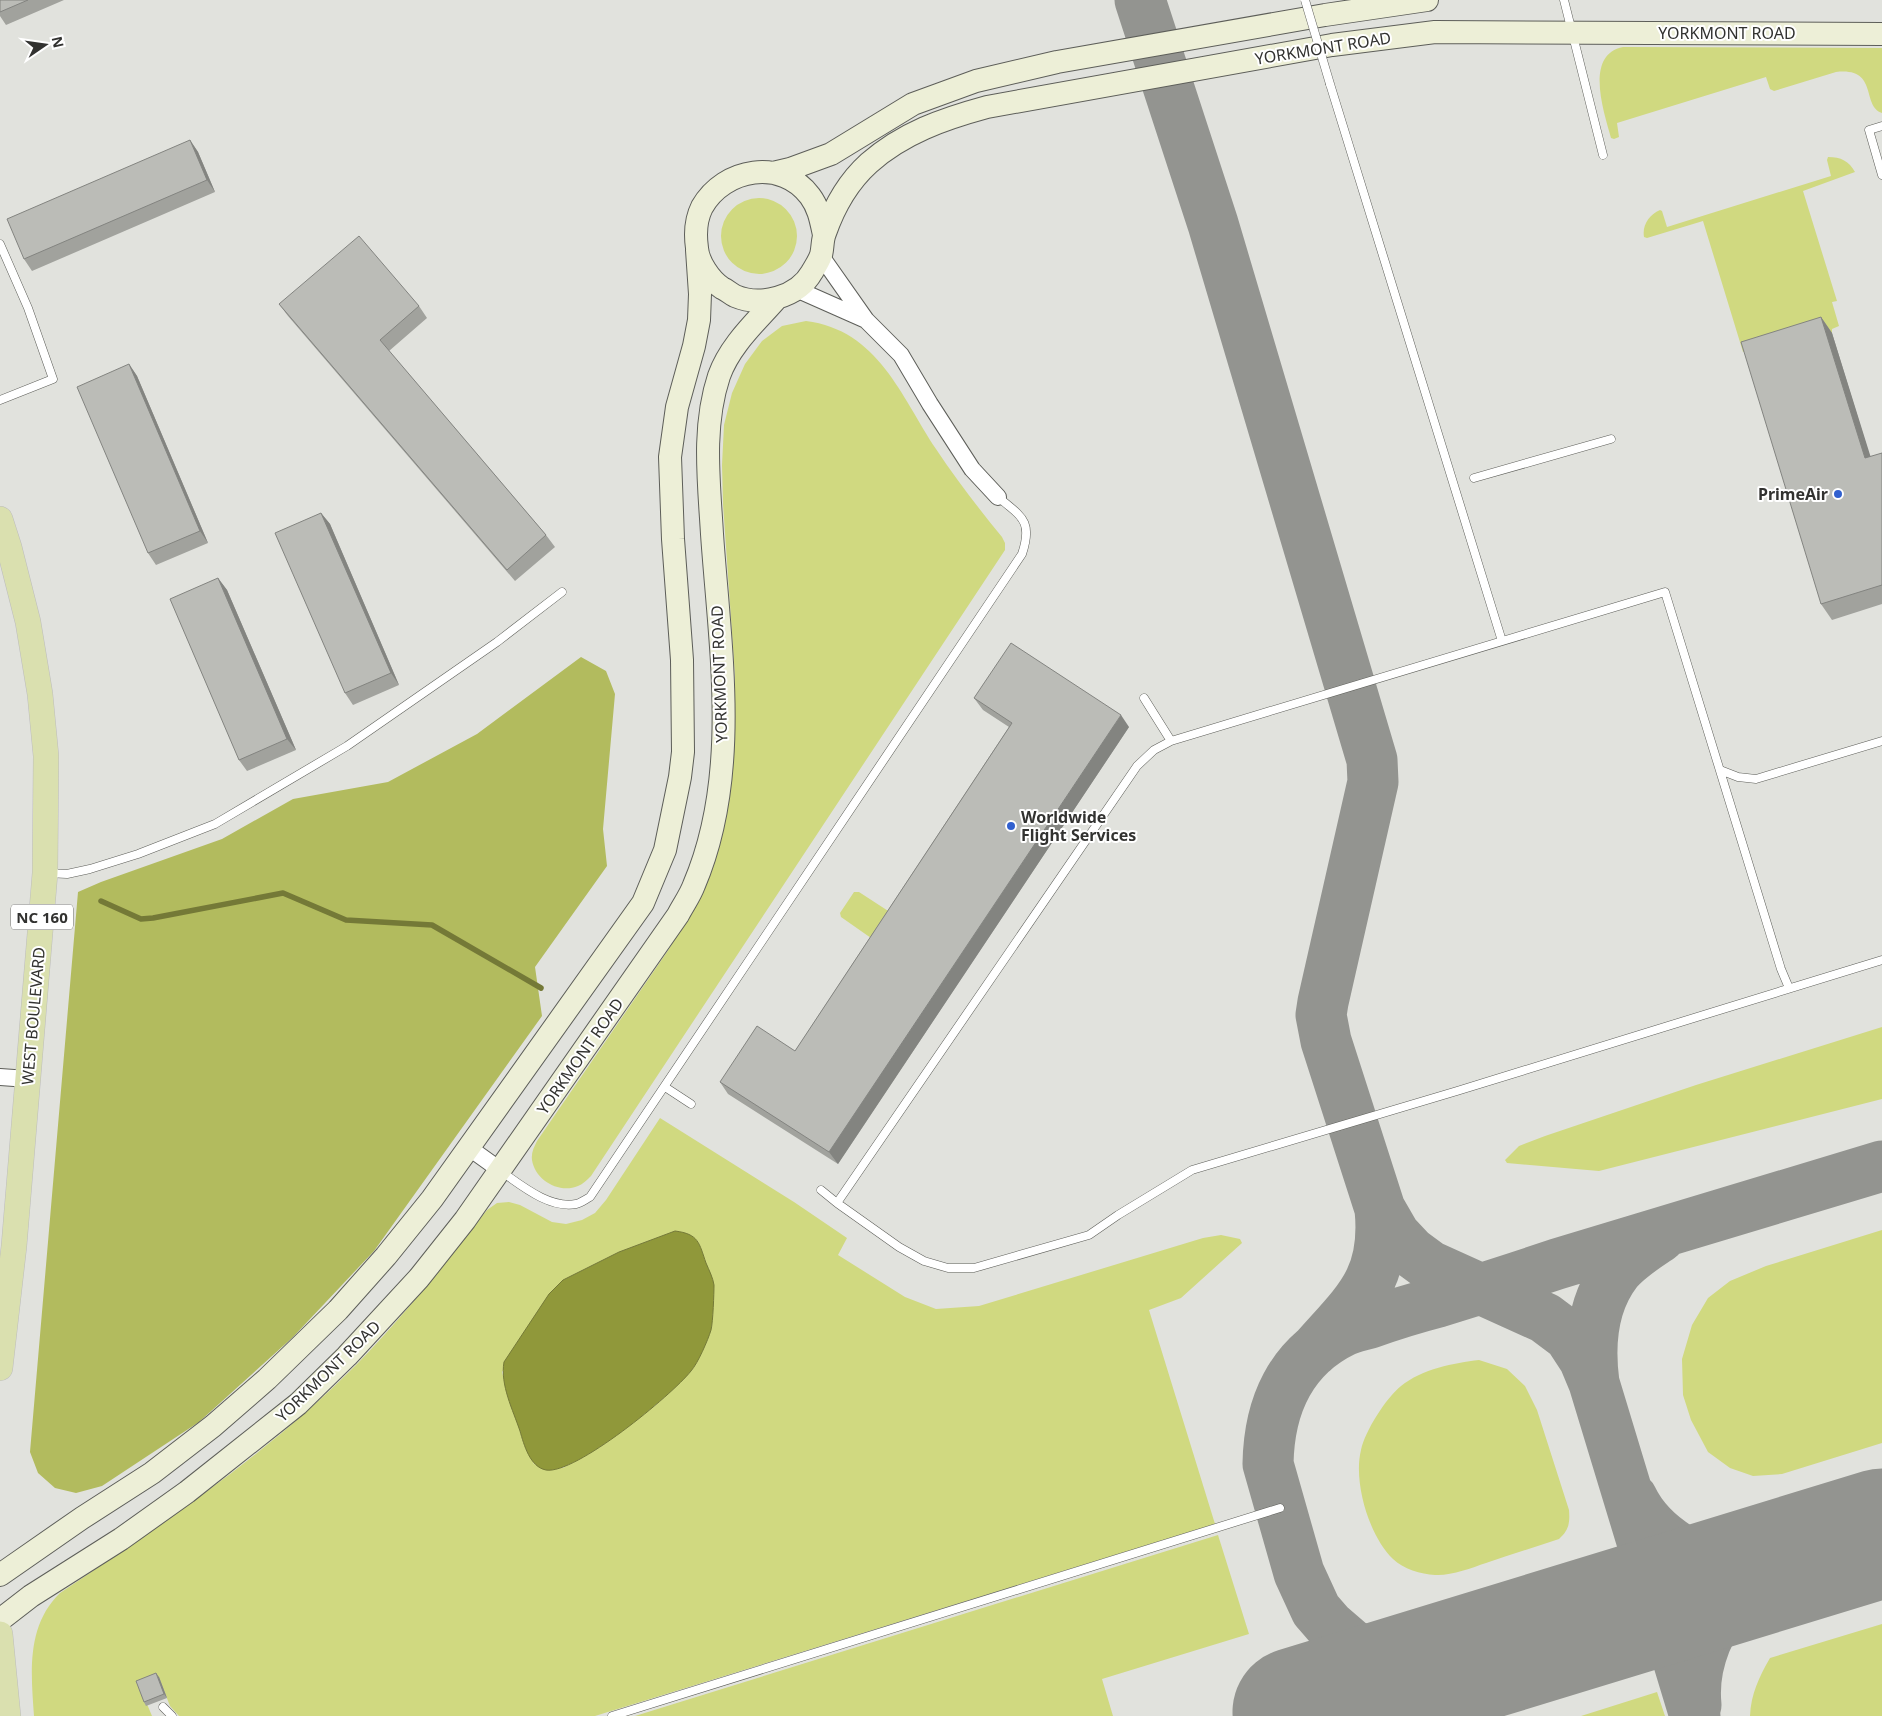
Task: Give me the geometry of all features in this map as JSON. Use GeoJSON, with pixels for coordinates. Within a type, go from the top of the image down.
{"type":"FeatureCollection","features":[{"type":"Feature","properties":{"kind":"main road","name":"WEST BOULEVARD"},"geometry":{"type":"LineString","coordinates":[[0,519],[10,547],[28,622],[40,694],[46,756],[45,873],[14,1246],[0,1368]]}},
{"type":"Feature","properties":{"kind":"main road"},"geometry":{"type":"LineString","coordinates":[[0,1634],[8,1716]]}},
{"type":"Feature","properties":{"kind":"street","name":"YORKMONT ROAD"},"geometry":{"type":"LineString","coordinates":[[0,1575],[82,1518],[152,1473],[213,1426],[267,1378],[338,1310],[386,1256],[432,1199],[643,903],[665,850],[680,777],[684,728],[682,660],[673,539],[670,457],[677,407],[694,346],[699,320],[700,294],[696,229],[702,208],[714,190],[732,178],[752,172],[774,173],[831,154],[913,104],[976,80],[1077,59],[1325,15],[1427,0]]}},
{"type":"Feature","properties":{"kind":"street","name":"YORKMONT ROAD"},"geometry":{"type":"LineString","coordinates":[[0,1620],[31,1596],[121,1539],[187,1492],[298,1404],[347,1356],[419,1278],[465,1220],[678,915],[694,886],[702,864],[716,805],[723,732],[723,692],[709,485],[710,418],[720,375],[735,345],[787,294],[811,274],[836,207],[846,189],[858,174],[885,150],[900,140],[936,122],[987,106],[1324,46],[1398,36],[1435,32],[1882,34]]}},
{"type":"Feature","properties":{"kind":"street","name":"YORKMONT ROAD"},"geometry":{"type":"LineString","coordinates":[[774,173],[793,181],[809,196],[820,214],[822,245]]}},
{"type":"Feature","properties":{"kind":"street"},"geometry":{"type":"LineString","coordinates":[[822,245],[866,320],[901,355],[968,462],[998,497]]}},
{"type":"Feature","properties":{"kind":"street","name":"YORKMONT ROAD"},"geometry":{"type":"LineString","coordinates":[[697,250],[704,270],[718,286],[736,296],[757,300],[787,294]]}},
{"type":"Feature","properties":{"kind":"street"},"geometry":{"type":"LineString","coordinates":[[787,294],[866,320]]}},
{"type":"Feature","properties":{"kind":"street"},"geometry":{"type":"LineString","coordinates":[[0,1077],[28,1079]]}},
{"type":"Feature","properties":{"kind":"street"},"geometry":{"type":"LineString","coordinates":[[468,1147],[500,1170]]}},
{"type":"Feature","properties":{"kind":"lane"},"geometry":{"type":"LineString","coordinates":[[1305,0],[1502,641]]}},
{"type":"Feature","properties":{"kind":"lane"},"geometry":{"type":"LineString","coordinates":[[1564,0],[1603,155]]}},
{"type":"Feature","properties":{"kind":"lane"},"geometry":{"type":"LineString","coordinates":[[1882,126],[1869,130],[1882,175]]}},
{"type":"Feature","properties":{"kind":"lane"},"geometry":{"type":"LineString","coordinates":[[0,244],[28,308],[53,379],[0,400]]}},
{"type":"Feature","properties":{"kind":"lane"},"geometry":{"type":"LineString","coordinates":[[1474,478],[1611,439]]}},
{"type":"Feature","properties":{"kind":"lane"},"geometry":{"type":"LineString","coordinates":[[500,1170],[536,1195],[558,1204],[576,1204],[590,1197],[1022,554],[1027,539],[1026,526],[1021,516],[998,497]]}},
{"type":"Feature","properties":{"kind":"lane"},"geometry":{"type":"LineString","coordinates":[[45,873],[67,874],[90,870],[138,854],[215,824],[347,746],[498,642],[562,592]]}},
{"type":"Feature","properties":{"kind":"lane"},"geometry":{"type":"LineString","coordinates":[[837,1203],[1137,766],[1154,750],[1171,741],[1665,592],[1789,988]]}},
{"type":"Feature","properties":{"kind":"lane"},"geometry":{"type":"LineString","coordinates":[[1144,698],[1171,741]]}},
{"type":"Feature","properties":{"kind":"lane"},"geometry":{"type":"LineString","coordinates":[[1720,770],[1738,777],[1756,779],[1882,741]]}},
{"type":"Feature","properties":{"kind":"lane"},"geometry":{"type":"LineString","coordinates":[[821,1190],[899,1248],[924,1262],[948,1268],[974,1268],[1089,1235],[1192,1170],[1467,1088],[1882,960]]}},
{"type":"Feature","properties":{"kind":"lane"},"geometry":{"type":"LineString","coordinates":[[665,1087],[691,1104]]}},
{"type":"Feature","properties":{"kind":"lane"},"geometry":{"type":"LineString","coordinates":[[612,1716],[1280,1508]]}},
{"type":"Feature","properties":{"kind":"lane"},"geometry":{"type":"LineString","coordinates":[[163,1706],[172,1716]]}},
{"type":"Feature","properties":{"kind":"shaded area"},"geometry":{"type":"Polygon","coordinates":[[[1623,47],[1882,48],[1882,113],[1872,103],[1864,81],[1858,75],[1849,72],[1836,72],[1774,91],[1770,89],[1766,77],[1617,123],[1619,137],[1614,139],[1611,138],[1601,100],[1600,72],[1604,61],[1611,52],[1623,47]]]}},
{"type":"Feature","properties":{"kind":"shaded area"},"geometry":{"type":"Polygon","coordinates":[[[1828,157],[1844,160],[1855,172],[1803,191],[1837,301],[1832,302],[1839,326],[1832,329],[1832,333],[1743,352],[1703,221],[1647,238],[1644,237],[1645,225],[1660,210],[1667,227],[1831,176],[1828,157]]]}},
{"type":"Feature","properties":{"kind":"shaded area"},"geometry":{"type":"Polygon","coordinates":[[[767,198],[780,204],[791,215],[797,228],[795,251],[780,268],[767,274],[751,274],[738,268],[723,251],[721,228],[727,215],[744,200],[767,198]]]}},
{"type":"Feature","properties":{"kind":"shaded area"},"geometry":{"type":"Polygon","coordinates":[[[806,321],[831,327],[852,337],[870,351],[885,368],[944,460],[1002,537],[1005,543],[1005,550],[591,1176],[578,1186],[571,1188],[556,1187],[549,1184],[538,1174],[532,1160],[532,1152],[537,1141],[669,949],[689,912],[730,774],[735,733],[735,676],[723,504],[724,425],[732,393],[745,364],[762,341],[782,326],[806,321]]]}},
{"type":"Feature","properties":{"kind":"shaded area"},"geometry":{"type":"Polygon","coordinates":[[[581,657],[606,671],[615,694],[603,829],[607,866],[535,967],[542,1016],[374,1251],[293,1337],[199,1422],[102,1486],[76,1493],[55,1488],[38,1473],[30,1452],[78,892],[222,839],[293,799],[388,782],[477,734],[581,657]]]}},
{"type":"Feature","properties":{"kind":"shaded area"},"geometry":{"type":"Polygon","coordinates":[[[854,892],[859,892],[899,918],[881,945],[841,917],[840,913],[854,892]]]}},
{"type":"Feature","properties":{"kind":"shaded area"},"geometry":{"type":"Polygon","coordinates":[[[1882,1027],[1882,1099],[1599,1171],[1507,1163],[1505,1160],[1519,1146],[1545,1136],[1696,1085],[1882,1027]]]}},
{"type":"Feature","properties":{"kind":"shaded area"},"geometry":{"type":"Polygon","coordinates":[[[660,1118],[794,1202],[847,1238],[838,1255],[905,1297],[936,1309],[979,1306],[1203,1238],[1221,1235],[1240,1239],[1242,1243],[1181,1298],[1149,1310],[1215,1524],[595,1716],[179,1716],[170,1706],[159,1678],[139,1685],[152,1716],[34,1716],[32,1667],[36,1635],[41,1620],[49,1606],[60,1593],[214,1486],[288,1428],[323,1397],[391,1327],[487,1210],[497,1203],[509,1202],[520,1205],[552,1222],[566,1224],[582,1220],[595,1213],[606,1200],[660,1118]],[[675,1231],[619,1252],[563,1280],[502,1372],[524,1441],[534,1464],[563,1468],[603,1445],[656,1405],[692,1370],[675,1231]]]}},
{"type":"Feature","properties":{"kind":"shaded area"},"geometry":{"type":"Polygon","coordinates":[[[1882,1230],[1882,1443],[1782,1474],[1753,1476],[1730,1468],[1708,1452],[1691,1420],[1683,1395],[1682,1359],[1692,1325],[1708,1298],[1730,1281],[1766,1266],[1882,1230]]]}},
{"type":"Feature","properties":{"kind":"shaded area"},"geometry":{"type":"Polygon","coordinates":[[[675,1231],[689,1234],[697,1241],[714,1285],[711,1330],[697,1363],[681,1382],[664,1397],[600,1447],[560,1468],[546,1470],[540,1468],[528,1455],[511,1406],[505,1388],[504,1362],[549,1294],[563,1280],[619,1252],[675,1231]]]}},
{"type":"Feature","properties":{"kind":"shaded area"},"geometry":{"type":"Polygon","coordinates":[[[1479,1360],[1507,1369],[1525,1386],[1537,1410],[1569,1510],[1568,1526],[1559,1539],[1454,1573],[1441,1575],[1418,1572],[1402,1566],[1393,1559],[1384,1549],[1370,1523],[1361,1492],[1359,1477],[1359,1463],[1363,1442],[1377,1415],[1389,1398],[1409,1380],[1428,1371],[1449,1365],[1479,1360]]]}},
{"type":"Feature","properties":{"kind":"shaded area"},"geometry":{"type":"Polygon","coordinates":[[[1218,1535],[1249,1634],[1102,1679],[1113,1716],[635,1716],[1218,1535]]]}},
{"type":"Feature","properties":{"kind":"shaded area"},"geometry":{"type":"Polygon","coordinates":[[[1882,1624],[1882,1716],[1750,1716],[1756,1686],[1770,1658],[1882,1624]]]}},
{"type":"Feature","properties":{"kind":"shaded area"},"geometry":{"type":"Polygon","coordinates":[[[1657,1692],[1665,1716],[1581,1716],[1657,1692]]]}},
{"type":"Feature","properties":{"kind":"building"},"geometry":{"type":"Polygon","coordinates":[[[0,0],[28,0],[0,12],[0,0]]]}},
{"type":"Feature","properties":{"kind":"building"},"geometry":{"type":"Polygon","coordinates":[[[190,140],[207,180],[24,259],[7,219],[190,140]]]}},
{"type":"Feature","properties":{"kind":"building"},"geometry":{"type":"Polygon","coordinates":[[[359,236],[419,306],[380,340],[546,535],[507,570],[279,304],[359,236]]]}},
{"type":"Feature","properties":{"kind":"building","name":"PrimeAir"},"geometry":{"type":"Polygon","coordinates":[[[1821,317],[1865,458],[1882,453],[1882,585],[1821,604],[1741,342],[1821,317]]]}},
{"type":"Feature","properties":{"kind":"building"},"geometry":{"type":"Polygon","coordinates":[[[129,364],[200,531],[148,553],[77,387],[129,364]]]}},
{"type":"Feature","properties":{"kind":"building"},"geometry":{"type":"Polygon","coordinates":[[[321,513],[391,673],[345,693],[275,533],[321,513]]]}},
{"type":"Feature","properties":{"kind":"building"},"geometry":{"type":"Polygon","coordinates":[[[218,578],[287,739],[239,760],[170,599],[218,578]]]}},
{"type":"Feature","properties":{"kind":"building","name":"Worldwide Flight Services"},"geometry":{"type":"Polygon","coordinates":[[[1011,643],[1121,715],[829,1152],[720,1082],[757,1026],[795,1051],[1012,723],[974,698],[1011,643]]]}},
{"type":"Feature","properties":{"kind":"building"},"geometry":{"type":"Polygon","coordinates":[[[156,1673],[164,1694],[144,1702],[136,1681],[156,1673]]]}},
{"type":"Feature","properties":{"kind":"waterway"},"geometry":{"type":"LineString","coordinates":[[101,901],[141,919],[283,893],[346,920],[432,925],[541,988]]}},
{"type":"Feature","properties":{"kind":"taxiway"},"geometry":{"type":"LineString","coordinates":[[1140,0],[1213,224],[1372,760],[1373,782],[1321,1015],[1326,1041],[1380,1209],[1381,1233],[1379,1254],[1374,1272],[1356,1303],[1314,1351]]}},
{"type":"Feature","properties":{"kind":"taxiway"},"geometry":{"type":"LineString","coordinates":[[1450,1666],[1410,1665],[1383,1661],[1351,1644],[1329,1625],[1316,1610],[1299,1573],[1268,1464],[1269,1443],[1278,1403],[1296,1369],[1325,1342],[1350,1328],[1882,1166]]}},
{"type":"Feature","properties":{"kind":"taxiway"},"geometry":{"type":"LineString","coordinates":[[1380,1209],[1395,1235],[1411,1252],[1430,1266],[1545,1318],[1569,1336],[1584,1359],[1594,1383],[1695,1716]]}},
{"type":"Feature","properties":{"kind":"taxiway"},"geometry":{"type":"LineString","coordinates":[[1594,1383],[1592,1339],[1597,1310],[1602,1297],[1617,1271],[1637,1253],[1660,1237]]}},
{"type":"Feature","properties":{"kind":"taxiway"},"geometry":{"type":"LineString","coordinates":[[1632,1498],[1641,1513],[1666,1539],[1698,1558],[1716,1565],[1750,1569],[1785,1563]]}},
{"type":"Feature","properties":{"kind":"taxiway"},"geometry":{"type":"LineString","coordinates":[[1696,1705],[1697,1674],[1700,1658],[1712,1628],[1731,1601],[1742,1590],[1763,1575],[1785,1563]]}},
{"type":"Feature","properties":{"kind":"taxiway"},"geometry":{"type":"LineString","coordinates":[[1392,1716],[1404,1701],[1450,1666]]}},
{"type":"Feature","properties":{"kind":"runway"},"geometry":{"type":"LineString","coordinates":[[1297,1712],[1882,1533]]}},
{"type":"Feature","properties":{"kind":"place","name":"PrimeAir"},"geometry":{"type":"Point","coordinates":[1838,494]}},
{"type":"Feature","properties":{"kind":"place","name":"Worldwide Flight Services"},"geometry":{"type":"Point","coordinates":[1011,826]}}]}
